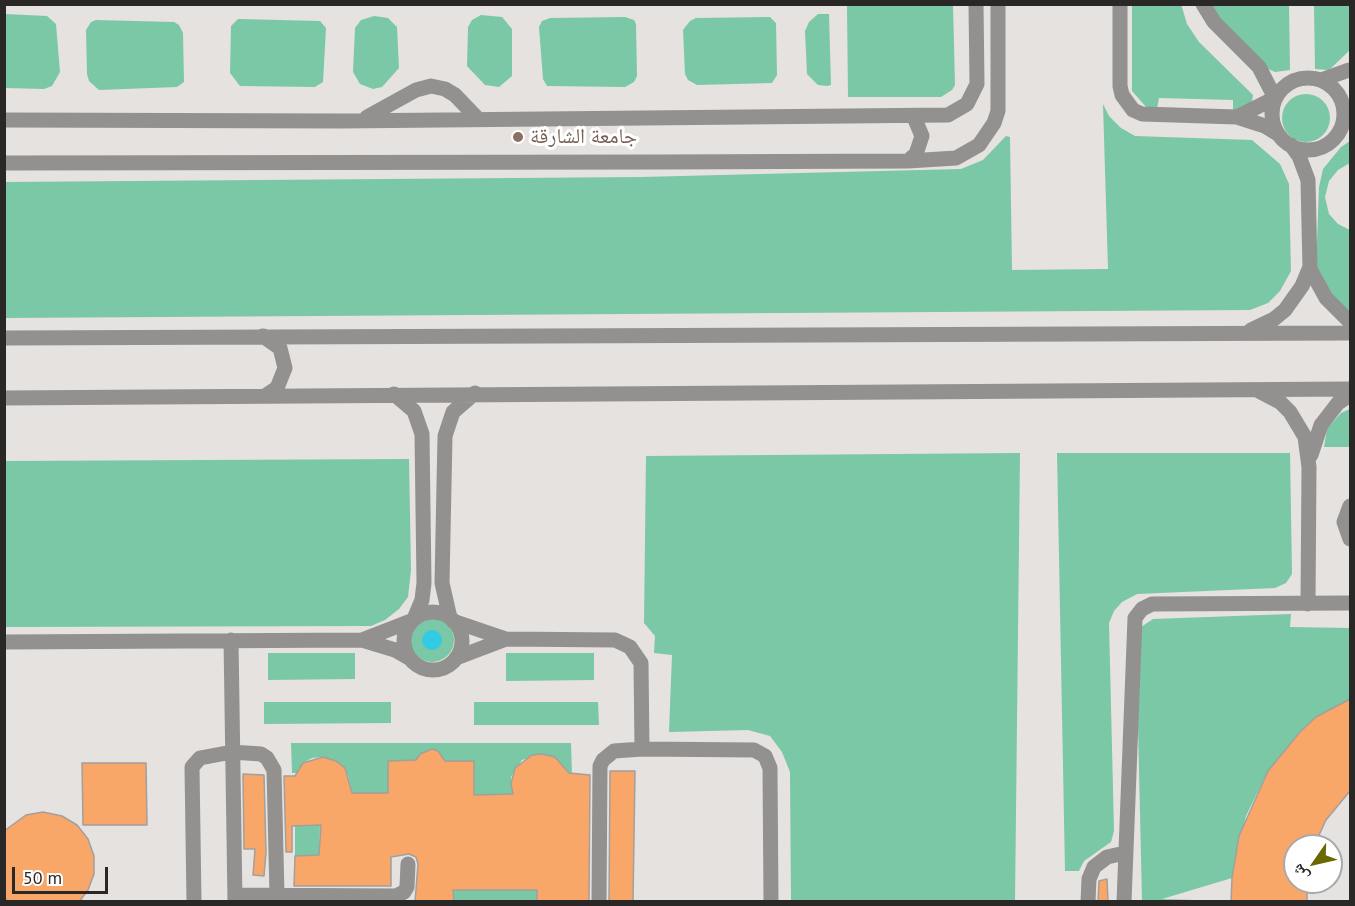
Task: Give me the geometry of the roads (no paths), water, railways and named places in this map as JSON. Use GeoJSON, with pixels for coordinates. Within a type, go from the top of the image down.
{"type":"FeatureCollection","features":[{"type":"Feature","properties":{"kind":"street"},"geometry":{"type":"LineString","coordinates":[[4,120],[357,121],[948,115],[959,111],[973,95],[977,84],[976,4]]}},
{"type":"Feature","properties":{"kind":"street"},"geometry":{"type":"LineString","coordinates":[[4,163],[908,161],[956,158],[979,145],[991,129],[998,111],[998,4]]}},
{"type":"Feature","properties":{"kind":"street"},"geometry":{"type":"LineString","coordinates":[[1120,4],[1120,86],[1126,103],[1133,110],[1142,114],[1237,117],[1265,126],[1278,134],[1291,145],[1299,156],[1308,180],[1310,267],[1302,286],[1285,310],[1274,320],[1246,332]]}},
{"type":"Feature","properties":{"kind":"street"},"geometry":{"type":"LineString","coordinates":[[1203,4],[1214,22],[1259,67],[1289,83]]}},
{"type":"Feature","properties":{"kind":"street"},"geometry":{"type":"LineString","coordinates":[[1259,67],[1275,98],[1272,117],[1278,134]]}},
{"type":"Feature","properties":{"kind":"street"},"geometry":{"type":"LineString","coordinates":[[1237,117],[1275,98],[1289,83],[1305,78],[1322,80],[1350,69]]}},
{"type":"Feature","properties":{"kind":"street"},"geometry":{"type":"LineString","coordinates":[[1337,134],[1343,119],[1343,101],[1350,69]]}},
{"type":"Feature","properties":{"kind":"street"},"geometry":{"type":"LineString","coordinates":[[1322,80],[1343,101]]}},
{"type":"Feature","properties":{"kind":"street"},"geometry":{"type":"LineString","coordinates":[[357,121],[390,107],[416,90],[431,86],[445,89],[455,95],[478,119]]}},
{"type":"Feature","properties":{"kind":"street"},"geometry":{"type":"LineString","coordinates":[[908,161],[915,154],[922,135],[914,117]]}},
{"type":"Feature","properties":{"kind":"street"},"geometry":{"type":"LineString","coordinates":[[1308,180],[1325,145],[1350,125]]}},
{"type":"Feature","properties":{"kind":"street"},"geometry":{"type":"LineString","coordinates":[[1291,145],[1302,149],[1325,145]]}},
{"type":"Feature","properties":{"kind":"street"},"geometry":{"type":"LineString","coordinates":[[1310,267],[1326,298],[1350,322]]}},
{"type":"Feature","properties":{"kind":"street"},"geometry":{"type":"LineString","coordinates":[[4,338],[1350,333]]}},
{"type":"Feature","properties":{"kind":"street"},"geometry":{"type":"LineString","coordinates":[[262,336],[279,348],[285,368],[277,388],[265,396]]}},
{"type":"Feature","properties":{"kind":"street"},"geometry":{"type":"LineString","coordinates":[[1254,389],[1280,402],[1299,424],[1305,437],[1309,467],[1308,604]]}},
{"type":"Feature","properties":{"kind":"street"},"geometry":{"type":"LineString","coordinates":[[4,398],[475,393],[1350,389]]}},
{"type":"Feature","properties":{"kind":"street"},"geometry":{"type":"LineString","coordinates":[[456,658],[462,643],[452,620],[442,583],[443,488],[447,424],[453,412],[475,393]]}},
{"type":"Feature","properties":{"kind":"street"},"geometry":{"type":"LineString","coordinates":[[394,394],[414,411],[420,421],[422,434],[424,593],[404,635],[405,651],[409,658]]}},
{"type":"Feature","properties":{"kind":"street"},"geometry":{"type":"LineString","coordinates":[[1309,467],[1321,425],[1328,414],[1350,395]]}},
{"type":"Feature","properties":{"kind":"street"},"geometry":{"type":"LineString","coordinates":[[423,488],[443,488]]}},
{"type":"Feature","properties":{"kind":"street"},"geometry":{"type":"LineString","coordinates":[[1350,506],[1344,522],[1350,539]]}},
{"type":"Feature","properties":{"kind":"street"},"geometry":{"type":"LineString","coordinates":[[1124,902],[1135,618],[1142,609],[1152,604],[1350,603]]}},
{"type":"Feature","properties":{"kind":"street"},"geometry":{"type":"LineString","coordinates":[[362,640],[432,612],[506,639],[615,640],[630,647],[641,663],[642,749]]}},
{"type":"Feature","properties":{"kind":"street"},"geometry":{"type":"LineString","coordinates":[[4,642],[362,640],[395,650],[416,664],[432,670],[441,669],[456,658],[506,639]]}},
{"type":"Feature","properties":{"kind":"street"},"geometry":{"type":"LineString","coordinates":[[231,640],[235,898],[277,895],[396,896],[404,892],[407,887],[408,864]]}},
{"type":"Feature","properties":{"kind":"street"},"geometry":{"type":"LineString","coordinates":[[599,902],[600,766],[603,760],[614,751],[642,749],[754,750],[765,756],[770,768],[771,902]]}},
{"type":"Feature","properties":{"kind":"street"},"geometry":{"type":"LineString","coordinates":[[194,902],[192,767],[200,758],[232,752],[261,754],[267,758],[274,770],[277,895]]}},
{"type":"Feature","properties":{"kind":"street"},"geometry":{"type":"LineString","coordinates":[[1088,902],[1089,879],[1094,867],[1107,857],[1125,852]]}},
{"type":"Feature","properties":{"kind":"water"},"geometry":{"type":"Polygon","coordinates":[[[432,630],[439,633],[442,640],[439,647],[432,650],[425,647],[422,640],[425,633],[432,630]]]}},
{"type":"Feature","properties":{"kind":"place","name":"جامعة الشارقة"},"geometry":{"type":"Point","coordinates":[518,137]}}]}
